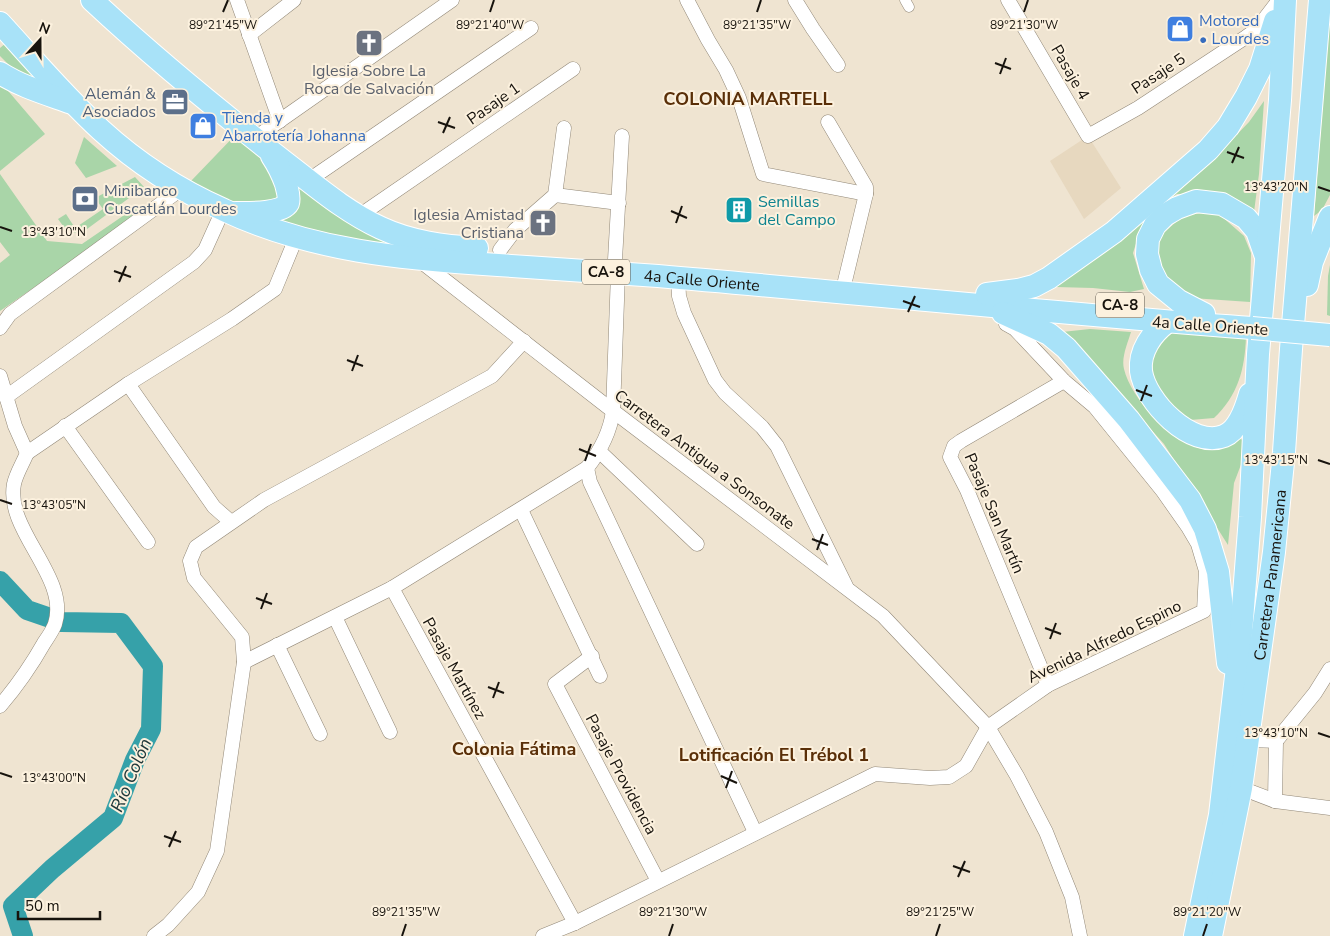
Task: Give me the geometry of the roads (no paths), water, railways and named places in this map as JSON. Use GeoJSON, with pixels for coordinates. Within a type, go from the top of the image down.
{"type":"FeatureCollection","features":[{"type":"Feature","properties":{"kind":"highway","name":"4a Calle Oriente"},"geometry":{"type":"LineString","coordinates":[[92,0],[261,144],[339,204],[382,228],[420,240],[448,246],[500,250],[617,267],[678,278],[957,303],[987,300],[1255,317],[1330,326]]}},
{"type":"Feature","properties":{"kind":"highway"},"geometry":{"type":"LineString","coordinates":[[987,300],[1034,286],[1050,278],[1114,232],[1219,139],[1246,97],[1264,58],[1274,26],[1279,0]]}},
{"type":"Feature","properties":{"kind":"highway","name":"Carretera Panamericana"},"geometry":{"type":"LineString","coordinates":[[1195,936],[1220,815],[1241,633],[1250,517],[1258,354],[1255,317],[1280,100],[1285,0]]}},
{"type":"Feature","properties":{"kind":"highway","name":"Carretera Panamericana"},"geometry":{"type":"LineString","coordinates":[[1211,936],[1241,788],[1274,552],[1284,452],[1320,0]]}},
{"type":"Feature","properties":{"kind":"highway","name":"4a Calle Oriente"},"geometry":{"type":"LineString","coordinates":[[0,23],[74,104],[119,146],[142,164],[180,188],[226,211],[296,238],[357,251],[419,260],[617,267],[845,281],[1167,322],[1255,317],[1330,335]]}},
{"type":"Feature","properties":{"kind":"highway"},"geometry":{"type":"LineString","coordinates":[[0,73],[28,88],[74,104]]}},
{"type":"Feature","properties":{"kind":"highway"},"geometry":{"type":"LineString","coordinates":[[226,211],[274,211],[287,204],[289,196],[277,163],[261,144]]}},
{"type":"Feature","properties":{"kind":"highway"},"geometry":{"type":"LineString","coordinates":[[1204,314],[1179,301],[1158,284],[1151,270],[1147,254],[1148,240],[1155,225],[1165,215],[1196,201],[1222,204],[1233,209],[1246,218],[1257,231],[1265,254],[1255,317]]}},
{"type":"Feature","properties":{"kind":"highway"},"geometry":{"type":"LineString","coordinates":[[1284,452],[1306,287],[1312,262],[1330,217]]}},
{"type":"Feature","properties":{"kind":"highway"},"geometry":{"type":"LineString","coordinates":[[987,300],[1049,334],[1066,348],[1129,420],[1190,500],[1205,529],[1218,572],[1233,709]]}},
{"type":"Feature","properties":{"kind":"highway"},"geometry":{"type":"LineString","coordinates":[[1167,322],[1156,330],[1150,338],[1142,360],[1141,370],[1149,391],[1156,402],[1173,421],[1193,434],[1216,438],[1226,435],[1233,429],[1244,411],[1258,354]]}},
{"type":"Feature","properties":{"kind":"street"},"geometry":{"type":"LineString","coordinates":[[237,0],[280,120]]}},
{"type":"Feature","properties":{"kind":"street"},"geometry":{"type":"LineString","coordinates":[[249,35],[294,0]]}},
{"type":"Feature","properties":{"kind":"street"},"geometry":{"type":"LineString","coordinates":[[261,144],[280,120],[452,0]]}},
{"type":"Feature","properties":{"kind":"street"},"geometry":{"type":"LineString","coordinates":[[687,0],[726,70],[739,98],[763,174],[866,194]]}},
{"type":"Feature","properties":{"kind":"street"},"geometry":{"type":"LineString","coordinates":[[796,0],[838,65]]}},
{"type":"Feature","properties":{"kind":"street","name":"Pasaje 4"},"geometry":{"type":"LineString","coordinates":[[1008,0],[1088,136]]}},
{"type":"Feature","properties":{"kind":"street","name":"Pasaje 5"},"geometry":{"type":"LineString","coordinates":[[1088,136],[1138,108],[1256,30],[1279,0]]}},
{"type":"Feature","properties":{"kind":"street"},"geometry":{"type":"LineString","coordinates":[[309,180],[530,28]]}},
{"type":"Feature","properties":{"kind":"street"},"geometry":{"type":"LineString","coordinates":[[1246,37],[1254,39],[1260,44],[1264,58]]}},
{"type":"Feature","properties":{"kind":"street","name":"Pasaje 1"},"geometry":{"type":"LineString","coordinates":[[359,216],[573,69]]}},
{"type":"Feature","properties":{"kind":"street"},"geometry":{"type":"LineString","coordinates":[[828,122],[866,187],[866,194],[845,281]]}},
{"type":"Feature","properties":{"kind":"street"},"geometry":{"type":"LineString","coordinates":[[500,250],[515,230],[555,195],[564,128]]}},
{"type":"Feature","properties":{"kind":"street"},"geometry":{"type":"LineString","coordinates":[[244,662],[392,588],[587,468],[600,452],[611,427],[613,411],[618,203],[622,136]]}},
{"type":"Feature","properties":{"kind":"street"},"geometry":{"type":"LineString","coordinates":[[0,328],[10,314],[180,188]]}},
{"type":"Feature","properties":{"kind":"street"},"geometry":{"type":"LineString","coordinates":[[555,195],[618,203]]}},
{"type":"Feature","properties":{"kind":"street"},"geometry":{"type":"LineString","coordinates":[[6,397],[194,262],[205,250],[226,211]]}},
{"type":"Feature","properties":{"kind":"street"},"geometry":{"type":"LineString","coordinates":[[0,706],[27,671],[55,624],[58,604],[41,560],[24,530],[14,499],[14,484],[27,453],[128,384],[275,289],[296,238]]}},
{"type":"Feature","properties":{"kind":"street","name":"Carretera Antigua a Sonsonate"},"geometry":{"type":"LineString","coordinates":[[419,260],[613,411],[883,616],[988,727],[1046,832],[1072,898],[1080,936]]}},
{"type":"Feature","properties":{"kind":"street"},"geometry":{"type":"LineString","coordinates":[[678,278],[678,296],[684,313],[715,380],[725,393],[762,427],[777,446],[847,588]]}},
{"type":"Feature","properties":{"kind":"street"},"geometry":{"type":"LineString","coordinates":[[957,303],[986,313],[1015,329],[1064,381]]}},
{"type":"Feature","properties":{"kind":"street"},"geometry":{"type":"LineString","coordinates":[[154,936],[168,925],[198,892],[217,851],[244,662],[242,637],[194,578],[190,561],[196,547],[264,500],[492,376],[524,341]]}},
{"type":"Feature","properties":{"kind":"street"},"geometry":{"type":"LineString","coordinates":[[0,376],[15,426],[27,453]]}},
{"type":"Feature","properties":{"kind":"street","name":"Avenida Alfredo Espino"},"geometry":{"type":"LineString","coordinates":[[988,727],[1048,685],[1204,611],[1206,571],[1198,544],[1177,509],[1095,407],[1064,381]]}},
{"type":"Feature","properties":{"kind":"street","name":"Pasaje San Martín"},"geometry":{"type":"LineString","coordinates":[[1048,685],[966,490],[950,457],[954,446],[961,441],[1064,381]]}},
{"type":"Feature","properties":{"kind":"street"},"geometry":{"type":"LineString","coordinates":[[128,384],[214,507],[231,522]]}},
{"type":"Feature","properties":{"kind":"street"},"geometry":{"type":"LineString","coordinates":[[65,426],[148,542]]}},
{"type":"Feature","properties":{"kind":"street"},"geometry":{"type":"LineString","coordinates":[[600,452],[697,544]]}},
{"type":"Feature","properties":{"kind":"street"},"geometry":{"type":"LineString","coordinates":[[587,468],[590,482],[755,832]]}},
{"type":"Feature","properties":{"kind":"street"},"geometry":{"type":"LineString","coordinates":[[521,510],[600,676]]}},
{"type":"Feature","properties":{"kind":"street","name":"Pasaje Martínez"},"geometry":{"type":"LineString","coordinates":[[392,588],[575,923]]}},
{"type":"Feature","properties":{"kind":"street"},"geometry":{"type":"LineString","coordinates":[[335,616],[390,732]]}},
{"type":"Feature","properties":{"kind":"street"},"geometry":{"type":"LineString","coordinates":[[277,646],[320,734]]}},
{"type":"Feature","properties":{"kind":"street","name":"Pasaje Providencia"},"geometry":{"type":"LineString","coordinates":[[592,656],[555,684],[658,881]]}},
{"type":"Feature","properties":{"kind":"street"},"geometry":{"type":"LineString","coordinates":[[1275,801],[1276,741],[1315,693],[1330,669]]}},
{"type":"Feature","properties":{"kind":"street"},"geometry":{"type":"LineString","coordinates":[[1315,693],[1330,688]]}},
{"type":"Feature","properties":{"kind":"street"},"geometry":{"type":"LineString","coordinates":[[543,936],[575,923],[875,774],[930,778],[949,777],[966,766],[988,727]]}},
{"type":"Feature","properties":{"kind":"street"},"geometry":{"type":"LineString","coordinates":[[1247,740],[1276,741]]}},
{"type":"Feature","properties":{"kind":"street"},"geometry":{"type":"LineString","coordinates":[[1241,788],[1275,801],[1330,808]]}},
{"type":"Feature","properties":{"kind":"waterway","name":"Río Colón"},"geometry":{"type":"LineString","coordinates":[[0,581],[27,610],[62,622],[121,623],[153,666],[151,729],[135,760],[113,818],[52,869],[13,906],[23,936]]}},
{"type":"Feature","properties":{"kind":"place","name":"Motored • Lourdes"},"geometry":{"type":"Point","coordinates":[1180,29]}},
{"type":"Feature","properties":{"kind":"place","name":"Iglesia Sobre La Roca de Salvación"},"geometry":{"type":"Point","coordinates":[369,43]}},
{"type":"Feature","properties":{"kind":"place","name":"Alemán & Asociados"},"geometry":{"type":"Point","coordinates":[175,102]}},
{"type":"Feature","properties":{"kind":"place","name":"Tienda y Abarrotería Johanna"},"geometry":{"type":"Point","coordinates":[203,126]}},
{"type":"Feature","properties":{"kind":"place","name":"Minibanco Cuscatlán Lourdes"},"geometry":{"type":"Point","coordinates":[85,199]}},
{"type":"Feature","properties":{"kind":"place","name":"Semillas del Campo"},"geometry":{"type":"Point","coordinates":[739,210]}},
{"type":"Feature","properties":{"kind":"place","name":"Iglesia Amistad Cristiana"},"geometry":{"type":"Point","coordinates":[543,223]}},
{"type":"Feature","properties":{"kind":"district","name":"COLONIA MARTELL"},"geometry":{"type":"Point","coordinates":[748,99]}},
{"type":"Feature","properties":{"kind":"district","name":"Colonia Fátima"},"geometry":{"type":"Point","coordinates":[514,749]}},
{"type":"Feature","properties":{"kind":"district","name":"Lotificación El Trébol 1"},"geometry":{"type":"Point","coordinates":[774,755]}}]}
